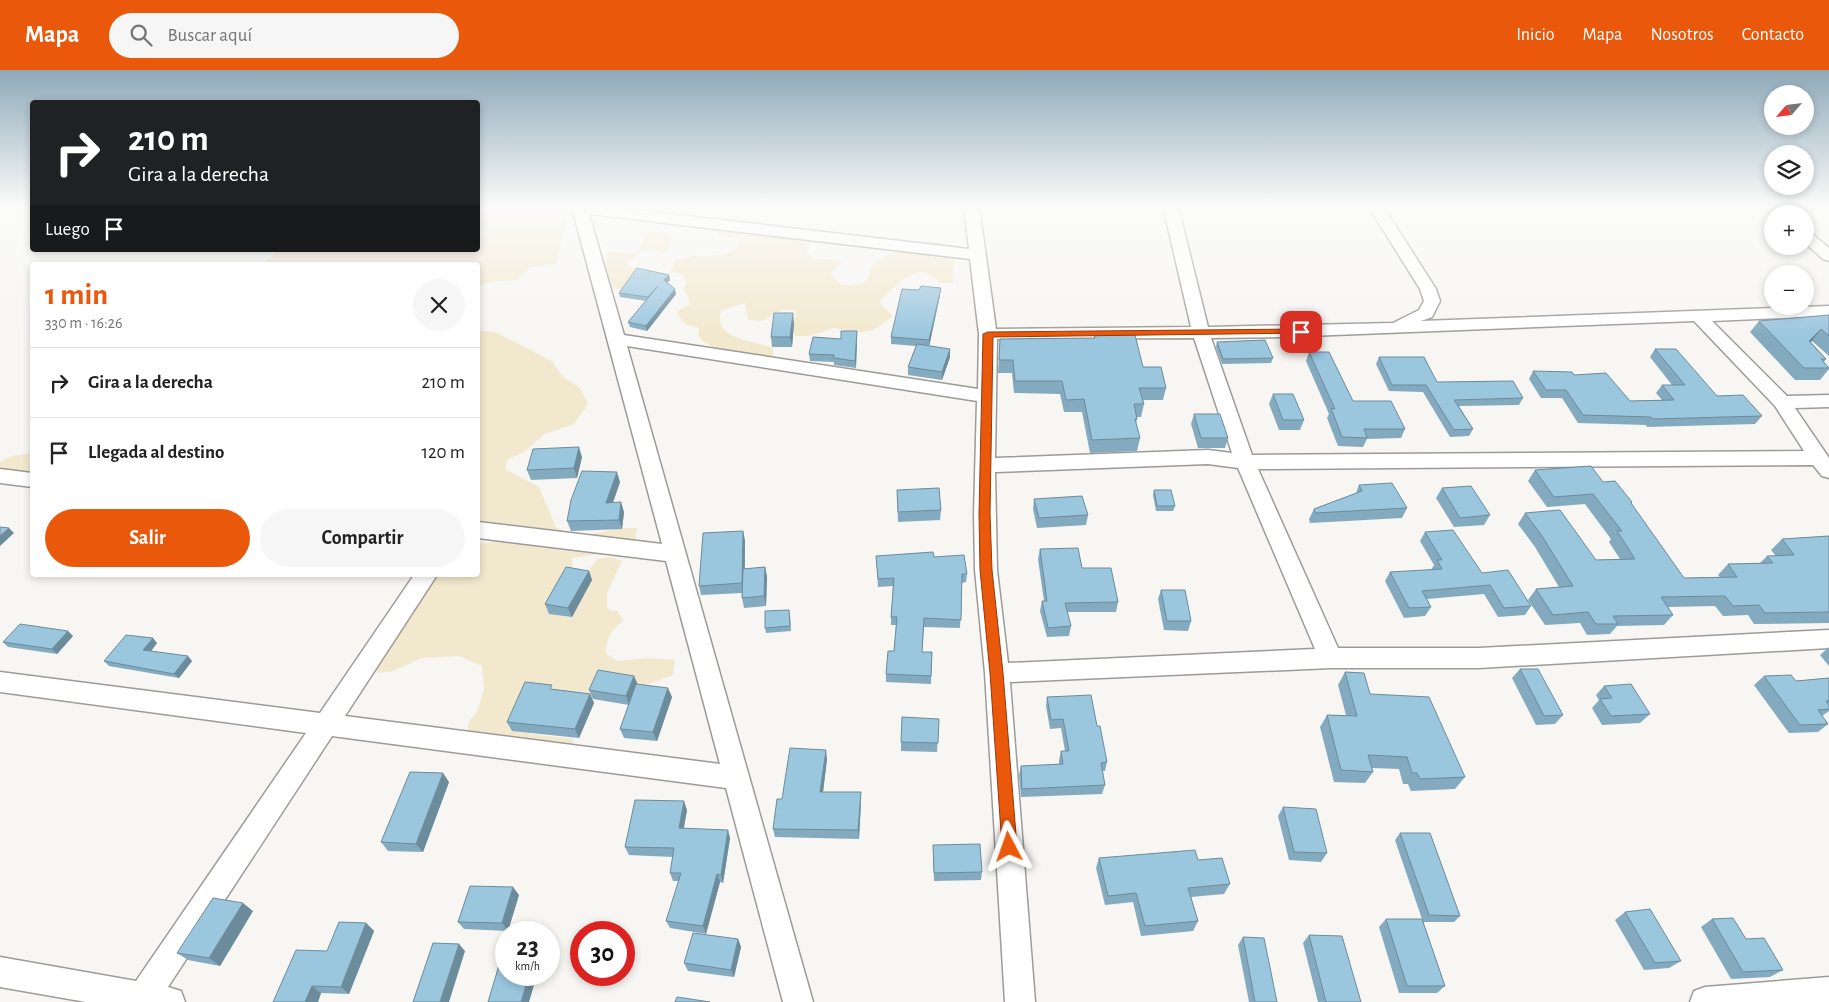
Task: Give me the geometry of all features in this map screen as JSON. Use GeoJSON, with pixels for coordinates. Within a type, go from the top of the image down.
{"type":"FeatureCollection","features":[{"type":"Feature","properties":{"kind":"street"},"geometry":{"type":"LineString","coordinates":[[591,249],[798,1002]]}},
{"type":"Feature","properties":{"kind":"street"},"geometry":{"type":"LineString","coordinates":[[931,249],[978,255]]}},
{"type":"Feature","properties":{"kind":"street"},"geometry":{"type":"LineString","coordinates":[[977,249],[988,334],[984,514],[986,570],[997,673],[1020,1002]]}},
{"type":"Feature","properties":{"kind":"street"},"geometry":{"type":"LineString","coordinates":[[1180,249],[1200,333],[1245,462],[1331,658]]}},
{"type":"Feature","properties":{"kind":"street"},"geometry":{"type":"LineString","coordinates":[[1392,328],[1426,312],[1432,301],[1428,288],[1403,249]]}},
{"type":"Feature","properties":{"kind":"street"},"geometry":{"type":"LineString","coordinates":[[988,334],[1200,333],[1392,328],[1829,312]]}},
{"type":"Feature","properties":{"kind":"street"},"geometry":{"type":"LineString","coordinates":[[1699,317],[1782,402],[1823,464]]}},
{"type":"Feature","properties":{"kind":"street"},"geometry":{"type":"LineString","coordinates":[[615,339],[987,396]]}},
{"type":"Feature","properties":{"kind":"street"},"geometry":{"type":"LineString","coordinates":[[1782,402],[1829,401]]}},
{"type":"Feature","properties":{"kind":"street"},"geometry":{"type":"LineString","coordinates":[[986,465],[1208,457],[1245,462],[1823,464]]}},
{"type":"Feature","properties":{"kind":"street"},"geometry":{"type":"LineString","coordinates":[[0,476],[30,480]]}},
{"type":"Feature","properties":{"kind":"street"},"geometry":{"type":"LineString","coordinates":[[480,530],[676,554]]}},
{"type":"Feature","properties":{"kind":"street"},"geometry":{"type":"LineString","coordinates":[[0,972],[151,1000],[325,726],[425,577]]}},
{"type":"Feature","properties":{"kind":"street"},"geometry":{"type":"LineString","coordinates":[[997,673],[1331,658],[1479,658],[1829,639]]}},
{"type":"Feature","properties":{"kind":"street"},"geometry":{"type":"LineString","coordinates":[[0,682],[325,726],[737,778]]}},
{"type":"Feature","properties":{"kind":"street"},"geometry":{"type":"LineString","coordinates":[[1705,1002],[1823,996]]}},
{"type":"Feature","properties":{"kind":"shaded area"},"geometry":{"type":"Polygon","coordinates":[[[480,249],[560,249],[556,264],[530,267],[518,280],[491,282],[480,285],[480,262],[266,262],[275,252],[480,252],[480,249]]]}},
{"type":"Feature","properties":{"kind":"shaded area"},"geometry":{"type":"Polygon","coordinates":[[[668,249],[662,253],[651,250],[641,251],[626,264],[663,275],[623,291],[613,288],[605,267],[608,251],[633,254],[640,250],[668,249]]]}},
{"type":"Feature","properties":{"kind":"shaded area"},"geometry":{"type":"Polygon","coordinates":[[[808,249],[807,253],[813,259],[831,259],[842,262],[831,273],[838,282],[847,285],[858,284],[868,280],[872,265],[901,249],[955,249],[959,256],[954,264],[953,283],[939,283],[931,276],[922,272],[911,275],[892,289],[880,303],[893,316],[874,330],[860,332],[834,328],[809,336],[795,336],[793,327],[796,310],[782,310],[762,321],[748,320],[745,303],[721,311],[720,320],[723,328],[746,341],[773,348],[773,356],[733,353],[715,348],[699,337],[699,328],[682,321],[677,311],[690,304],[688,296],[683,290],[687,282],[681,274],[670,271],[673,269],[673,262],[693,256],[713,256],[733,251],[808,249]]]}},
{"type":"Feature","properties":{"kind":"shaded area"},"geometry":{"type":"Polygon","coordinates":[[[480,332],[495,332],[552,361],[562,376],[580,388],[588,404],[574,424],[545,434],[524,452],[508,459],[505,469],[539,487],[556,527],[567,534],[584,536],[620,528],[637,528],[636,541],[605,553],[572,558],[572,565],[584,590],[590,569],[597,559],[611,557],[622,561],[607,593],[607,607],[611,611],[618,611],[623,621],[610,634],[606,653],[617,661],[647,658],[675,660],[673,675],[643,686],[604,686],[593,699],[521,725],[530,734],[574,739],[570,753],[467,737],[468,724],[477,711],[484,690],[482,666],[459,656],[422,658],[393,671],[378,673],[372,663],[427,577],[480,577],[480,543],[515,540],[517,534],[480,528],[480,332]]]}},
{"type":"Feature","properties":{"kind":"shaded area"},"geometry":{"type":"Polygon","coordinates":[[[30,453],[30,473],[0,480],[0,462],[12,456],[30,453]]]}},
{"type":"Feature","properties":{"kind":"building"},"geometry":{"type":"Polygon","coordinates":[[[637,268],[669,275],[664,280],[675,289],[646,326],[628,322],[658,286],[648,297],[619,293],[637,268]]]}},
{"type":"Feature","properties":{"kind":"building"},"geometry":{"type":"Polygon","coordinates":[[[921,286],[941,288],[929,340],[891,337],[902,289],[919,290],[921,286]]]}},
{"type":"Feature","properties":{"kind":"building"},"geometry":{"type":"Polygon","coordinates":[[[774,313],[793,313],[790,337],[771,337],[774,313]]]}},
{"type":"Feature","properties":{"kind":"building"},"geometry":{"type":"Polygon","coordinates":[[[1829,315],[1829,336],[1821,329],[1809,341],[1826,359],[1821,359],[1829,368],[1804,368],[1759,321],[1829,315]]]}},
{"type":"Feature","properties":{"kind":"building"},"geometry":{"type":"Polygon","coordinates":[[[841,331],[857,331],[855,361],[834,358],[834,355],[809,354],[813,337],[841,339],[841,331]]]}},
{"type":"Feature","properties":{"kind":"building"},"geometry":{"type":"Polygon","coordinates":[[[1094,335],[1135,335],[1143,367],[1161,367],[1166,388],[1139,388],[1144,404],[1134,404],[1137,419],[1135,419],[1140,438],[1092,440],[1084,399],[1066,400],[1062,381],[1015,381],[1013,360],[999,360],[1000,339],[1095,338],[1094,335]]]}},
{"type":"Feature","properties":{"kind":"building"},"geometry":{"type":"Polygon","coordinates":[[[1265,340],[1273,358],[1223,359],[1217,342],[1265,340]]]}},
{"type":"Feature","properties":{"kind":"building"},"geometry":{"type":"Polygon","coordinates":[[[917,344],[950,349],[942,372],[908,367],[917,344]]]}},
{"type":"Feature","properties":{"kind":"building"},"geometry":{"type":"Polygon","coordinates":[[[1655,349],[1676,349],[1717,396],[1743,395],[1762,416],[1653,419],[1651,417],[1583,415],[1566,390],[1546,390],[1533,371],[1572,372],[1574,375],[1606,373],[1630,401],[1674,400],[1662,385],[1685,385],[1655,349]]]}},
{"type":"Feature","properties":{"kind":"building"},"geometry":{"type":"Polygon","coordinates":[[[1309,352],[1329,352],[1353,401],[1391,401],[1405,429],[1364,429],[1367,438],[1342,437],[1331,408],[1335,409],[1309,352]]]}},
{"type":"Feature","properties":{"kind":"building"},"geometry":{"type":"Polygon","coordinates":[[[1379,357],[1424,357],[1437,382],[1513,381],[1523,398],[1454,400],[1473,429],[1454,430],[1426,385],[1392,385],[1379,357]]]}},
{"type":"Feature","properties":{"kind":"building"},"geometry":{"type":"Polygon","coordinates":[[[1273,394],[1293,394],[1304,420],[1283,420],[1273,394]]]}},
{"type":"Feature","properties":{"kind":"building"},"geometry":{"type":"Polygon","coordinates":[[[1194,414],[1220,414],[1228,438],[1201,438],[1194,414]]]}},
{"type":"Feature","properties":{"kind":"building"},"geometry":{"type":"Polygon","coordinates":[[[579,447],[574,468],[527,470],[533,449],[579,447]]]}},
{"type":"Feature","properties":{"kind":"building"},"geometry":{"type":"Polygon","coordinates":[[[1591,466],[1603,482],[1615,481],[1632,502],[1684,578],[1737,577],[1728,564],[1773,563],[1767,556],[1794,555],[1782,539],[1829,536],[1829,612],[1765,613],[1759,605],[1733,606],[1725,596],[1661,597],[1673,615],[1613,616],[1618,624],[1596,624],[1588,612],[1553,615],[1536,589],[1573,586],[1542,536],[1525,513],[1560,510],[1596,560],[1635,559],[1617,531],[1622,531],[1593,494],[1554,497],[1535,470],[1591,466]]]}},
{"type":"Feature","properties":{"kind":"building"},"geometry":{"type":"Polygon","coordinates":[[[582,471],[617,472],[606,503],[621,502],[619,520],[567,521],[571,500],[582,471]]]}},
{"type":"Feature","properties":{"kind":"building"},"geometry":{"type":"Polygon","coordinates":[[[1392,483],[1407,508],[1315,513],[1314,509],[1362,491],[1359,485],[1392,483]]]}},
{"type":"Feature","properties":{"kind":"building"},"geometry":{"type":"Polygon","coordinates":[[[1471,486],[1490,515],[1460,518],[1442,488],[1471,486]]]}},
{"type":"Feature","properties":{"kind":"building"},"geometry":{"type":"Polygon","coordinates":[[[939,488],[941,510],[898,512],[897,490],[939,488]]]}},
{"type":"Feature","properties":{"kind":"building"},"geometry":{"type":"Polygon","coordinates":[[[1154,490],[1171,490],[1175,506],[1157,506],[1154,490]]]}},
{"type":"Feature","properties":{"kind":"building"},"geometry":{"type":"Polygon","coordinates":[[[1082,496],[1088,515],[1039,518],[1034,499],[1082,496]]]}},
{"type":"Feature","properties":{"kind":"building"},"geometry":{"type":"Polygon","coordinates":[[[0,527],[9,528],[0,536],[0,527]]]}},
{"type":"Feature","properties":{"kind":"building"},"geometry":{"type":"Polygon","coordinates":[[[1453,530],[1482,573],[1508,570],[1531,606],[1504,608],[1490,585],[1422,591],[1431,607],[1409,608],[1390,572],[1442,569],[1437,560],[1442,560],[1425,532],[1453,530]]]}},
{"type":"Feature","properties":{"kind":"building"},"geometry":{"type":"Polygon","coordinates":[[[743,531],[742,583],[699,586],[703,533],[743,531]]]}},
{"type":"Feature","properties":{"kind":"building"},"geometry":{"type":"Polygon","coordinates":[[[1078,548],[1082,568],[1111,568],[1118,602],[1065,603],[1071,626],[1048,628],[1042,601],[1047,601],[1040,549],[1078,548]]]}},
{"type":"Feature","properties":{"kind":"building"},"geometry":{"type":"Polygon","coordinates":[[[933,552],[934,557],[964,555],[967,574],[962,574],[961,620],[924,618],[922,652],[932,652],[931,676],[886,674],[888,651],[894,651],[897,617],[891,617],[894,578],[878,579],[876,556],[933,552]]]}},
{"type":"Feature","properties":{"kind":"building"},"geometry":{"type":"Polygon","coordinates":[[[566,567],[589,571],[568,608],[545,604],[566,567]]]}},
{"type":"Feature","properties":{"kind":"building"},"geometry":{"type":"Polygon","coordinates":[[[765,567],[764,596],[742,598],[743,569],[765,567]]]}},
{"type":"Feature","properties":{"kind":"building"},"geometry":{"type":"Polygon","coordinates":[[[1161,590],[1185,590],[1191,621],[1167,621],[1161,590]]]}},
{"type":"Feature","properties":{"kind":"building"},"geometry":{"type":"Polygon","coordinates":[[[789,610],[790,626],[765,628],[765,611],[789,610]]]}},
{"type":"Feature","properties":{"kind":"building"},"geometry":{"type":"Polygon","coordinates":[[[20,624],[68,631],[52,649],[3,642],[20,624]]]}},
{"type":"Feature","properties":{"kind":"building"},"geometry":{"type":"Polygon","coordinates":[[[126,635],[153,638],[143,650],[188,656],[174,674],[104,661],[126,635]]]}},
{"type":"Feature","properties":{"kind":"building"},"geometry":{"type":"Polygon","coordinates":[[[1520,669],[1538,669],[1563,715],[1544,716],[1520,669]]]}},
{"type":"Feature","properties":{"kind":"building"},"geometry":{"type":"Polygon","coordinates":[[[598,670],[634,676],[626,696],[589,690],[598,670]]]}},
{"type":"Feature","properties":{"kind":"building"},"geometry":{"type":"Polygon","coordinates":[[[1345,672],[1364,673],[1370,694],[1429,697],[1465,777],[1420,779],[1417,773],[1412,773],[1407,757],[1368,755],[1373,772],[1341,770],[1327,715],[1357,716],[1345,672]]]}},
{"type":"Feature","properties":{"kind":"building"},"geometry":{"type":"Polygon","coordinates":[[[1791,675],[1796,681],[1829,678],[1829,701],[1826,701],[1829,709],[1818,710],[1828,724],[1800,725],[1764,676],[1791,675]]]}},
{"type":"Feature","properties":{"kind":"building"},"geometry":{"type":"Polygon","coordinates":[[[525,682],[552,685],[550,689],[590,694],[575,729],[507,722],[525,682]]]}},
{"type":"Feature","properties":{"kind":"building"},"geometry":{"type":"Polygon","coordinates":[[[636,684],[668,688],[653,732],[620,729],[636,684]]]}},
{"type":"Feature","properties":{"kind":"building"},"geometry":{"type":"Polygon","coordinates":[[[1631,684],[1650,714],[1611,716],[1600,699],[1612,698],[1604,686],[1631,684]]]}},
{"type":"Feature","properties":{"kind":"building"},"geometry":{"type":"Polygon","coordinates":[[[1091,695],[1097,726],[1100,726],[1107,762],[1101,763],[1105,785],[1022,789],[1021,766],[1063,764],[1061,751],[1069,751],[1063,719],[1051,720],[1047,697],[1091,695]]]}},
{"type":"Feature","properties":{"kind":"building"},"geometry":{"type":"Polygon","coordinates":[[[902,717],[939,719],[938,743],[901,742],[902,717]]]}},
{"type":"Feature","properties":{"kind":"building"},"geometry":{"type":"Polygon","coordinates":[[[790,748],[826,750],[820,792],[861,792],[858,830],[773,829],[777,799],[782,799],[790,748]]]}},
{"type":"Feature","properties":{"kind":"building"},"geometry":{"type":"Polygon","coordinates":[[[410,772],[443,773],[416,844],[381,842],[410,772]]]}},
{"type":"Feature","properties":{"kind":"building"},"geometry":{"type":"Polygon","coordinates":[[[635,800],[684,801],[679,828],[728,830],[721,875],[717,874],[703,926],[666,921],[681,873],[670,873],[674,848],[625,847],[635,800]]]}},
{"type":"Feature","properties":{"kind":"building"},"geometry":{"type":"Polygon","coordinates":[[[1283,807],[1316,809],[1327,853],[1294,852],[1283,807]]]}},
{"type":"Feature","properties":{"kind":"building"},"geometry":{"type":"Polygon","coordinates":[[[1400,833],[1430,833],[1460,916],[1429,915],[1400,833]]]}},
{"type":"Feature","properties":{"kind":"building"},"geometry":{"type":"Polygon","coordinates":[[[980,844],[982,872],[934,873],[933,845],[980,844]]]}},
{"type":"Feature","properties":{"kind":"building"},"geometry":{"type":"Polygon","coordinates":[[[1195,850],[1198,860],[1222,858],[1230,884],[1188,888],[1198,921],[1145,926],[1136,893],[1108,896],[1099,858],[1195,850]]]}},
{"type":"Feature","properties":{"kind":"building"},"geometry":{"type":"Polygon","coordinates":[[[470,886],[513,887],[503,921],[495,921],[495,923],[458,922],[470,886]]]}},
{"type":"Feature","properties":{"kind":"building"},"geometry":{"type":"Polygon","coordinates":[[[213,898],[243,903],[209,958],[177,953],[213,898]]]}},
{"type":"Feature","properties":{"kind":"building"},"geometry":{"type":"Polygon","coordinates":[[[1650,909],[1681,961],[1655,963],[1625,912],[1650,909]]]}},
{"type":"Feature","properties":{"kind":"building"},"geometry":{"type":"Polygon","coordinates":[[[1733,918],[1746,939],[1764,938],[1783,970],[1743,972],[1712,919],[1733,918]]]}},
{"type":"Feature","properties":{"kind":"building"},"geometry":{"type":"Polygon","coordinates":[[[1386,919],[1422,919],[1445,986],[1407,986],[1386,919]]]}},
{"type":"Feature","properties":{"kind":"building"},"geometry":{"type":"Polygon","coordinates":[[[339,922],[366,923],[341,987],[312,986],[305,1002],[273,1002],[296,950],[327,951],[339,922]]]}},
{"type":"Feature","properties":{"kind":"building"},"geometry":{"type":"Polygon","coordinates":[[[693,933],[738,939],[731,970],[684,963],[693,933]]]}},
{"type":"Feature","properties":{"kind":"building"},"geometry":{"type":"Polygon","coordinates":[[[1309,935],[1342,936],[1361,1002],[1326,1002],[1309,935]]]}},
{"type":"Feature","properties":{"kind":"building"},"geometry":{"type":"Polygon","coordinates":[[[1243,937],[1264,938],[1277,1002],[1255,1002],[1243,937]]]}},
{"type":"Feature","properties":{"kind":"building"},"geometry":{"type":"Polygon","coordinates":[[[433,943],[459,944],[440,1002],[413,1002],[433,943]]]}},
{"type":"Feature","properties":{"kind":"building"},"geometry":{"type":"Polygon","coordinates":[[[495,979],[495,986],[526,986],[521,1002],[488,1002],[495,979]]]}},
{"type":"Feature","properties":{"kind":"building"},"geometry":{"type":"Polygon","coordinates":[[[677,997],[710,1002],[675,1002],[677,997]]]}},
{"type":"Feature","properties":{"kind":"route"},"geometry":{"type":"LineString","coordinates":[[1009,847],[997,673],[986,570],[984,514],[988,334],[1301,332]]}}]}
